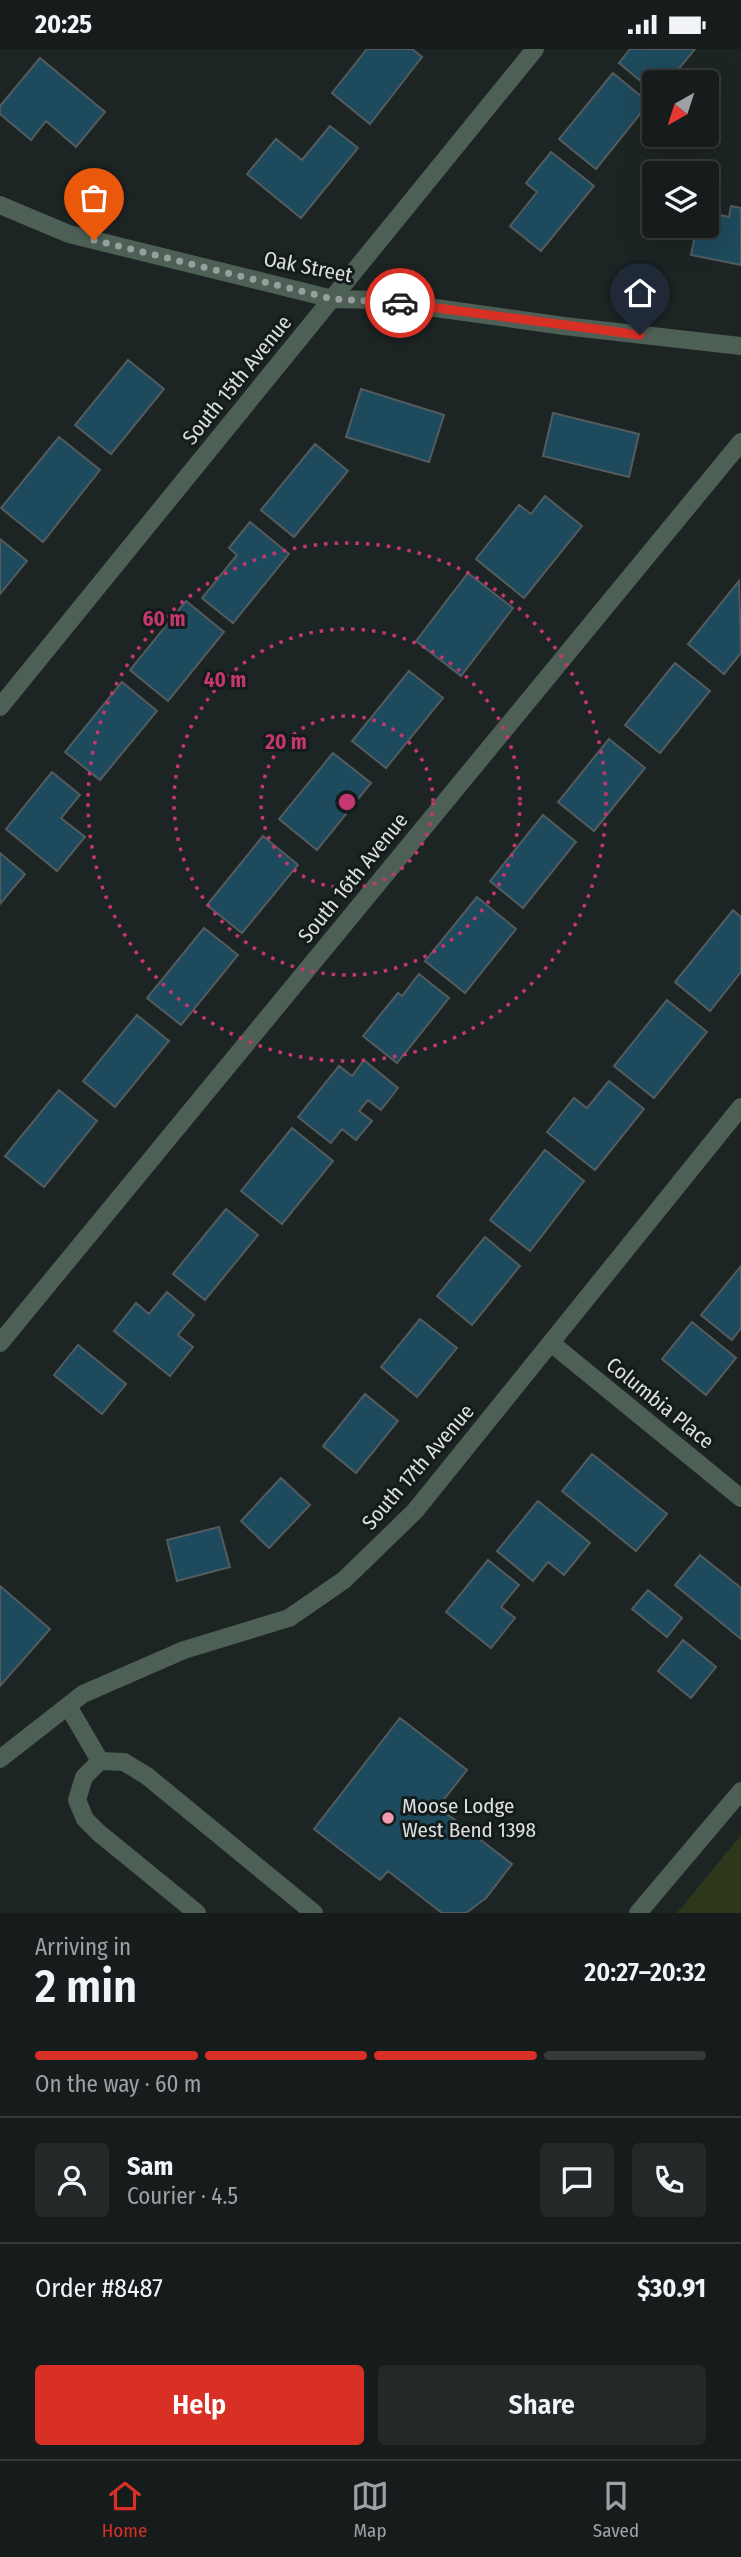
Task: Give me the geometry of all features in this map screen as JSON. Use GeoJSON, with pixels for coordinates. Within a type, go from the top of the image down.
{"type":"FeatureCollection","features":[{"type":"Feature","properties":{"kind":"street","name":"South 15th Avenue"},"geometry":{"type":"LineString","coordinates":[[0,707],[535,49]]}},
{"type":"Feature","properties":{"kind":"street","name":"Oak Street"},"geometry":{"type":"LineString","coordinates":[[0,205],[69,234],[333,299],[378,300],[564,326],[741,346]]}},
{"type":"Feature","properties":{"kind":"street","name":"South 16th Avenue"},"geometry":{"type":"LineString","coordinates":[[0,1343],[741,442]]}},
{"type":"Feature","properties":{"kind":"street","name":"South 17th Avenue"},"geometry":{"type":"LineString","coordinates":[[0,1759],[83,1694],[184,1650],[289,1618],[344,1580],[415,1511],[741,1107]]}},
{"type":"Feature","properties":{"kind":"street","name":"Columbia Place"},"geometry":{"type":"LineString","coordinates":[[551,1343],[741,1499]]}},
{"type":"Feature","properties":{"kind":"street"},"geometry":{"type":"LineString","coordinates":[[68,1706],[100,1761]]}},
{"type":"Feature","properties":{"kind":"street"},"geometry":{"type":"LineString","coordinates":[[197,1913],[85,1819],[77,1800],[84,1777],[100,1761],[124,1762],[147,1776],[314,1913]]}},
{"type":"Feature","properties":{"kind":"street"},"geometry":{"type":"LineString","coordinates":[[638,1913],[741,1791]]}},
{"type":"Feature","properties":{"kind":"green space"},"geometry":{"type":"Polygon","coordinates":[[[741,1835],[741,1913],[677,1913],[741,1835]]]}},
{"type":"Feature","properties":{"kind":"building"},"geometry":{"type":"Polygon","coordinates":[[[367,49],[412,49],[422,57],[370,124],[332,93],[367,49]]]}},
{"type":"Feature","properties":{"kind":"building"},"geometry":{"type":"Polygon","coordinates":[[[630,49],[695,49],[678,70],[642,70],[642,82],[619,63],[630,49]]]}},
{"type":"Feature","properties":{"kind":"building"},"geometry":{"type":"Polygon","coordinates":[[[40,58],[105,112],[76,147],[46,121],[31,140],[0,114],[0,106],[40,58]]]}},
{"type":"Feature","properties":{"kind":"building"},"geometry":{"type":"Polygon","coordinates":[[[613,73],[642,97],[642,112],[596,169],[559,139],[613,73]]]}},
{"type":"Feature","properties":{"kind":"building"},"geometry":{"type":"Polygon","coordinates":[[[330,126],[358,148],[301,218],[247,174],[276,139],[302,160],[330,126]]]}},
{"type":"Feature","properties":{"kind":"building"},"geometry":{"type":"Polygon","coordinates":[[[551,152],[594,186],[541,251],[510,226],[537,192],[526,183],[551,152]]]}},
{"type":"Feature","properties":{"kind":"building"},"geometry":{"type":"Polygon","coordinates":[[[731,206],[741,208],[741,265],[691,255],[695,238],[719,238],[719,215],[729,217],[731,206]]]}},
{"type":"Feature","properties":{"kind":"building"},"geometry":{"type":"Polygon","coordinates":[[[128,360],[164,389],[111,454],[75,425],[128,360]]]}},
{"type":"Feature","properties":{"kind":"building"},"geometry":{"type":"Polygon","coordinates":[[[361,389],[444,415],[429,462],[346,437],[361,389]]]}},
{"type":"Feature","properties":{"kind":"building"},"geometry":{"type":"Polygon","coordinates":[[[553,413],[639,434],[629,477],[543,456],[553,413]]]}},
{"type":"Feature","properties":{"kind":"building"},"geometry":{"type":"Polygon","coordinates":[[[59,437],[100,470],[43,542],[1,508],[59,437]]]}},
{"type":"Feature","properties":{"kind":"building"},"geometry":{"type":"Polygon","coordinates":[[[315,444],[348,471],[294,537],[261,510],[315,444]]]}},
{"type":"Feature","properties":{"kind":"building"},"geometry":{"type":"Polygon","coordinates":[[[545,496],[582,526],[524,598],[476,559],[519,505],[531,514],[545,496]]]}},
{"type":"Feature","properties":{"kind":"building"},"geometry":{"type":"Polygon","coordinates":[[[250,522],[289,554],[233,623],[202,598],[237,555],[229,548],[250,522]]]}},
{"type":"Feature","properties":{"kind":"building"},"geometry":{"type":"Polygon","coordinates":[[[0,539],[27,561],[0,594],[0,539]]]}},
{"type":"Feature","properties":{"kind":"building"},"geometry":{"type":"Polygon","coordinates":[[[468,573],[513,608],[461,676],[416,641],[468,573]]]}},
{"type":"Feature","properties":{"kind":"building"},"geometry":{"type":"Polygon","coordinates":[[[739,581],[741,653],[724,674],[688,644],[739,581]]]}},
{"type":"Feature","properties":{"kind":"building"},"geometry":{"type":"Polygon","coordinates":[[[186,601],[224,632],[168,701],[130,670],[186,601]]]}},
{"type":"Feature","properties":{"kind":"building"},"geometry":{"type":"Polygon","coordinates":[[[675,663],[710,691],[660,753],[625,725],[675,663]]]}},
{"type":"Feature","properties":{"kind":"building"},"geometry":{"type":"Polygon","coordinates":[[[409,671],[443,698],[386,768],[352,741],[409,671]]]}},
{"type":"Feature","properties":{"kind":"building"},"geometry":{"type":"Polygon","coordinates":[[[122,682],[157,711],[100,780],[65,752],[122,682]]]}},
{"type":"Feature","properties":{"kind":"building"},"geometry":{"type":"Polygon","coordinates":[[[609,739],[645,768],[594,831],[558,802],[609,739]]]}},
{"type":"Feature","properties":{"kind":"building"},"geometry":{"type":"Polygon","coordinates":[[[333,753],[371,783],[317,850],[279,819],[333,753]]]}},
{"type":"Feature","properties":{"kind":"building"},"geometry":{"type":"Polygon","coordinates":[[[52,772],[80,795],[61,818],[85,837],[57,871],[6,829],[52,772]]]}},
{"type":"Feature","properties":{"kind":"building"},"geometry":{"type":"Polygon","coordinates":[[[543,815],[576,842],[523,908],[490,881],[543,815]]]}},
{"type":"Feature","properties":{"kind":"building"},"geometry":{"type":"Polygon","coordinates":[[[263,836],[298,865],[242,933],[207,905],[263,836]]]}},
{"type":"Feature","properties":{"kind":"building"},"geometry":{"type":"Polygon","coordinates":[[[0,853],[25,874],[0,904],[0,853]]]}},
{"type":"Feature","properties":{"kind":"building"},"geometry":{"type":"Polygon","coordinates":[[[477,897],[516,929],[465,993],[425,961],[477,897]]]}},
{"type":"Feature","properties":{"kind":"building"},"geometry":{"type":"Polygon","coordinates":[[[733,910],[741,917],[741,972],[710,1011],[675,982],[733,910]]]}},
{"type":"Feature","properties":{"kind":"building"},"geometry":{"type":"Polygon","coordinates":[[[204,928],[238,955],[181,1025],[147,998],[204,928]]]}},
{"type":"Feature","properties":{"kind":"building"},"geometry":{"type":"Polygon","coordinates":[[[419,974],[449,998],[397,1063],[363,1036],[398,993],[402,996],[419,974]]]}},
{"type":"Feature","properties":{"kind":"building"},"geometry":{"type":"Polygon","coordinates":[[[667,1000],[707,1032],[654,1098],[614,1066],[667,1000]]]}},
{"type":"Feature","properties":{"kind":"building"},"geometry":{"type":"Polygon","coordinates":[[[137,1015],[169,1041],[115,1107],[83,1081],[137,1015]]]}},
{"type":"Feature","properties":{"kind":"building"},"geometry":{"type":"Polygon","coordinates":[[[364,1060],[398,1088],[381,1110],[368,1100],[359,1111],[372,1121],[356,1140],[342,1129],[331,1143],[298,1117],[339,1066],[352,1076],[364,1060]]]}},
{"type":"Feature","properties":{"kind":"building"},"geometry":{"type":"Polygon","coordinates":[[[609,1081],[644,1109],[595,1170],[547,1132],[574,1098],[587,1108],[609,1081]]]}},
{"type":"Feature","properties":{"kind":"building"},"geometry":{"type":"Polygon","coordinates":[[[59,1090],[97,1121],[44,1187],[5,1156],[59,1090]]]}},
{"type":"Feature","properties":{"kind":"building"},"geometry":{"type":"Polygon","coordinates":[[[292,1128],[333,1161],[282,1224],[241,1191],[292,1128]]]}},
{"type":"Feature","properties":{"kind":"building"},"geometry":{"type":"Polygon","coordinates":[[[545,1150],[584,1181],[530,1251],[490,1220],[545,1150]]]}},
{"type":"Feature","properties":{"kind":"building"},"geometry":{"type":"Polygon","coordinates":[[[226,1209],[258,1235],[205,1300],[173,1274],[226,1209]]]}},
{"type":"Feature","properties":{"kind":"building"},"geometry":{"type":"Polygon","coordinates":[[[485,1237],[520,1266],[472,1325],[437,1296],[485,1237]]]}},
{"type":"Feature","properties":{"kind":"building"},"geometry":{"type":"Polygon","coordinates":[[[741,1266],[741,1328],[732,1340],[701,1315],[741,1266]]]}},
{"type":"Feature","properties":{"kind":"building"},"geometry":{"type":"Polygon","coordinates":[[[167,1292],[194,1315],[178,1335],[193,1347],[170,1376],[114,1331],[136,1303],[149,1314],[167,1292]]]}},
{"type":"Feature","properties":{"kind":"building"},"geometry":{"type":"Polygon","coordinates":[[[420,1319],[457,1348],[417,1397],[381,1367],[420,1319]]]}},
{"type":"Feature","properties":{"kind":"building"},"geometry":{"type":"Polygon","coordinates":[[[692,1322],[736,1358],[706,1395],[662,1359],[692,1322]]]}},
{"type":"Feature","properties":{"kind":"building"},"geometry":{"type":"Polygon","coordinates":[[[78,1345],[126,1384],[102,1414],[54,1375],[78,1345]]]}},
{"type":"Feature","properties":{"kind":"building"},"geometry":{"type":"Polygon","coordinates":[[[365,1394],[398,1421],[356,1473],[323,1446],[365,1394]]]}},
{"type":"Feature","properties":{"kind":"building"},"geometry":{"type":"Polygon","coordinates":[[[592,1454],[667,1514],[636,1551],[562,1491],[592,1454]]]}},
{"type":"Feature","properties":{"kind":"building"},"geometry":{"type":"Polygon","coordinates":[[[281,1478],[310,1505],[269,1548],[241,1521],[281,1478]]]}},
{"type":"Feature","properties":{"kind":"building"},"geometry":{"type":"Polygon","coordinates":[[[538,1501],[590,1543],[564,1575],[548,1562],[533,1581],[497,1551],[538,1501]]]}},
{"type":"Feature","properties":{"kind":"building"},"geometry":{"type":"Polygon","coordinates":[[[219,1527],[230,1567],[177,1581],[167,1540],[219,1527]]]}},
{"type":"Feature","properties":{"kind":"building"},"geometry":{"type":"Polygon","coordinates":[[[700,1555],[741,1588],[741,1639],[675,1585],[700,1555]]]}},
{"type":"Feature","properties":{"kind":"building"},"geometry":{"type":"Polygon","coordinates":[[[488,1560],[519,1585],[501,1607],[515,1618],[491,1648],[446,1612],[488,1560]]]}},
{"type":"Feature","properties":{"kind":"building"},"geometry":{"type":"Polygon","coordinates":[[[0,1586],[50,1629],[0,1686],[0,1586]]]}},
{"type":"Feature","properties":{"kind":"building"},"geometry":{"type":"Polygon","coordinates":[[[648,1590],[682,1618],[667,1637],[632,1609],[648,1590]]]}},
{"type":"Feature","properties":{"kind":"building"},"geometry":{"type":"Polygon","coordinates":[[[683,1640],[716,1667],[691,1698],[658,1671],[683,1640]]]}},
{"type":"Feature","properties":{"kind":"building","name":"Moose Lodge West Bend 1398"},"geometry":{"type":"Polygon","coordinates":[[[400,1718],[467,1770],[438,1807],[512,1864],[486,1898],[466,1913],[442,1913],[388,1871],[380,1880],[314,1829],[400,1718]]]}},
{"type":"Feature","properties":{"kind":"way so far"},"geometry":{"type":"LineString","coordinates":[[94,240],[333,299],[400,303]]}},
{"type":"Feature","properties":{"kind":"place","name":"Moose Lodge West Bend 1398"},"geometry":{"type":"Point","coordinates":[388,1818]}},
{"type":"Feature","properties":{"kind":"route"},"geometry":{"type":"LineString","coordinates":[[400,303],[640,335]]}}]}
